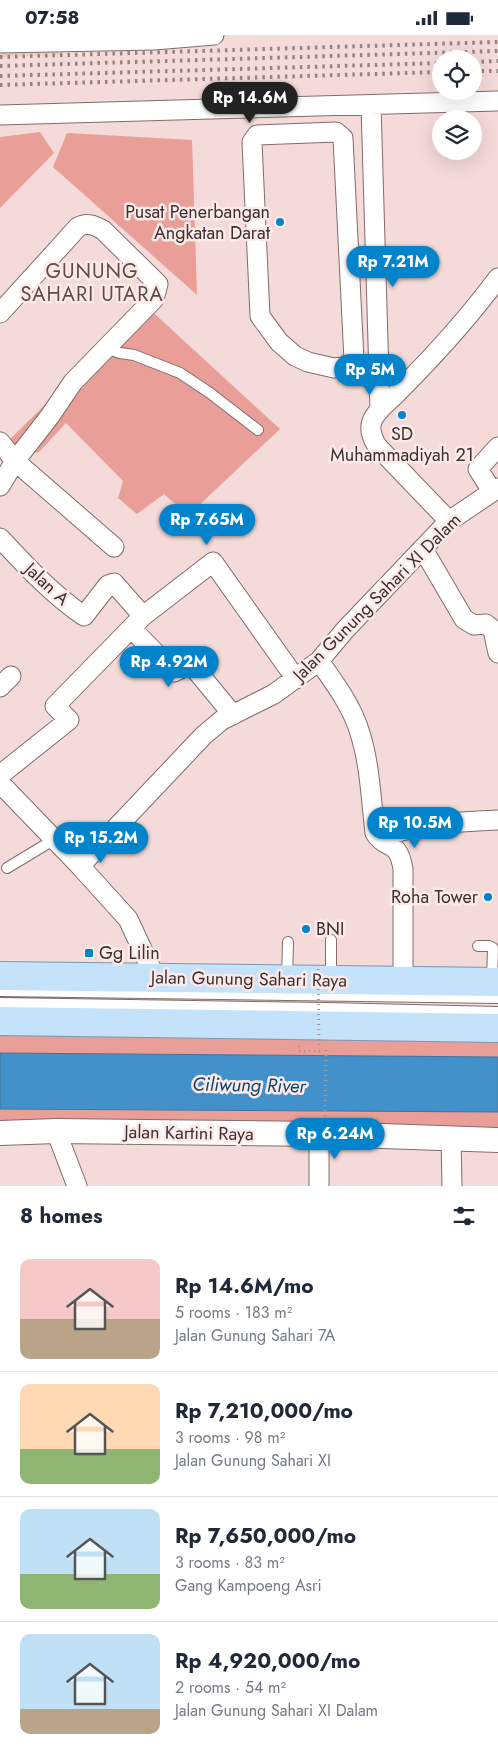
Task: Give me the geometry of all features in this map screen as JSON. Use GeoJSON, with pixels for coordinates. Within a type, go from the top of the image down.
{"type":"FeatureCollection","features":[{"type":"Feature","properties":{"kind":"main road","name":"Jalan Gunung Sahari Raya"},"geometry":{"type":"LineString","coordinates":[[0,976],[287,979],[325,974],[496,987]]}},
{"type":"Feature","properties":{"kind":"main road"},"geometry":{"type":"LineString","coordinates":[[0,1021],[498,1028]]}},
{"type":"Feature","properties":{"kind":"street"},"geometry":{"type":"LineString","coordinates":[[0,43],[154,40],[214,35]]}},
{"type":"Feature","properties":{"kind":"street"},"geometry":{"type":"LineString","coordinates":[[0,115],[498,101]]}},
{"type":"Feature","properties":{"kind":"street"},"geometry":{"type":"LineString","coordinates":[[372,105],[380,410]]}},
{"type":"Feature","properties":{"kind":"street"},"geometry":{"type":"LineString","coordinates":[[299,134],[300,106]]}},
{"type":"Feature","properties":{"kind":"street"},"geometry":{"type":"LineString","coordinates":[[336,132],[343,137],[354,361],[346,366],[334,368],[308,362],[295,356],[279,342],[260,316],[252,142],[257,135],[299,134],[336,132]]}},
{"type":"Feature","properties":{"kind":"street"},"geometry":{"type":"LineString","coordinates":[[0,313],[78,227],[82,225],[93,225],[103,230],[158,284],[154,299],[73,382],[50,416],[15,461],[0,486]]}},
{"type":"Feature","properties":{"kind":"street"},"geometry":{"type":"LineString","coordinates":[[449,521],[377,446],[371,435],[371,423],[380,410],[476,309],[498,278]]}},
{"type":"Feature","properties":{"kind":"street"},"geometry":{"type":"LineString","coordinates":[[0,442],[15,461],[114,547]]}},
{"type":"Feature","properties":{"kind":"street"},"geometry":{"type":"LineString","coordinates":[[495,490],[478,469],[498,447]]}},
{"type":"Feature","properties":{"kind":"street","name":"Jalan Gunung Sahari XI Dalam"},"geometry":{"type":"LineString","coordinates":[[80,866],[204,735],[222,720],[274,695],[319,661],[345,630],[449,521],[495,490]]}},
{"type":"Feature","properties":{"kind":"street","name":"Jalan A"},"geometry":{"type":"LineString","coordinates":[[0,538],[18,557],[84,616],[108,585],[114,583],[137,622]]}},
{"type":"Feature","properties":{"kind":"street"},"geometry":{"type":"LineString","coordinates":[[423,549],[464,619],[474,625],[486,624],[493,630],[498,653]]}},
{"type":"Feature","properties":{"kind":"street"},"geometry":{"type":"LineString","coordinates":[[0,775],[69,720],[55,706],[137,622],[212,562],[296,679]]}},
{"type":"Feature","properties":{"kind":"street"},"geometry":{"type":"LineString","coordinates":[[137,622],[174,672],[190,664],[233,715]]}},
{"type":"Feature","properties":{"kind":"street"},"geometry":{"type":"LineString","coordinates":[[319,661],[340,691],[359,728],[364,749],[375,833],[380,839],[397,849],[403,869],[403,981]]}},
{"type":"Feature","properties":{"kind":"street"},"geometry":{"type":"LineString","coordinates":[[0,783],[55,839],[128,919],[154,977]]}},
{"type":"Feature","properties":{"kind":"street"},"geometry":{"type":"LineString","coordinates":[[380,839],[397,832],[444,824],[498,820]]}},
{"type":"Feature","properties":{"kind":"street"},"geometry":{"type":"LineString","coordinates":[[56,1131],[78,1186]]}},
{"type":"Feature","properties":{"kind":"street","name":"Jalan Kartini Raya"},"geometry":{"type":"LineString","coordinates":[[0,1133],[56,1131],[318,1134],[498,1140]]}},
{"type":"Feature","properties":{"kind":"street"},"geometry":{"type":"LineString","coordinates":[[318,1134],[319,1186]]}},
{"type":"Feature","properties":{"kind":"street"},"geometry":{"type":"LineString","coordinates":[[451,1137],[452,1186]]}},
{"type":"Feature","properties":{"kind":"lane"},"geometry":{"type":"LineString","coordinates":[[106,348],[134,355],[180,373],[210,393],[258,430]]}},
{"type":"Feature","properties":{"kind":"lane"},"geometry":{"type":"LineString","coordinates":[[7,868],[55,839]]}},
{"type":"Feature","properties":{"kind":"lane"},"geometry":{"type":"LineString","coordinates":[[325,974],[332,940]]}},
{"type":"Feature","properties":{"kind":"lane"},"geometry":{"type":"LineString","coordinates":[[287,979],[288,942]]}},
{"type":"Feature","properties":{"kind":"lane"},"geometry":{"type":"LineString","coordinates":[[0,991],[496,987],[493,949],[489,946],[478,946]]}},
{"type":"Feature","properties":{"kind":"lane"},"geometry":{"type":"LineString","coordinates":[[0,1003],[498,1012]]}},
{"type":"Feature","properties":{"kind":"path"},"geometry":{"type":"LineString","coordinates":[[319,1045],[325,974]]}},
{"type":"Feature","properties":{"kind":"path"},"geometry":{"type":"LineString","coordinates":[[326,1047],[326,1111]]}},
{"type":"Feature","properties":{"kind":"path"},"geometry":{"type":"LineString","coordinates":[[299,1051],[320,1051]]}},
{"type":"Feature","properties":{"kind":"shaded area"},"geometry":{"type":"Polygon","coordinates":[[[0,35],[51,35],[61,55],[0,57],[0,35]]]}},
{"type":"Feature","properties":{"kind":"shaded area"},"geometry":{"type":"Polygon","coordinates":[[[40,132],[54,153],[0,208],[0,137],[40,132]]]}},
{"type":"Feature","properties":{"kind":"shaded area"},"geometry":{"type":"Polygon","coordinates":[[[67,133],[192,140],[197,295],[53,167],[67,133]]]}},
{"type":"Feature","properties":{"kind":"shaded area"},"geometry":{"type":"Polygon","coordinates":[[[146,306],[280,429],[194,510],[181,507],[164,494],[137,514],[118,498],[123,481],[66,423],[39,452],[17,457],[6,443],[146,306]]]}},
{"type":"Feature","properties":{"kind":"shaded area"},"geometry":{"type":"Polygon","coordinates":[[[0,1021],[498,1028],[498,1057],[0,1053],[0,1021]]]}},
{"type":"Feature","properties":{"kind":"shaded area"},"geometry":{"type":"Polygon","coordinates":[[[0,1109],[498,1112],[498,1141],[0,1132],[0,1109]]]}},
{"type":"Feature","properties":{"kind":"water","name":"Ciliwung River"},"geometry":{"type":"Polygon","coordinates":[[[0,1053],[498,1057],[498,1112],[0,1109],[0,1053]]]}},
{"type":"Feature","properties":{"kind":"railway"},"geometry":{"type":"LineString","coordinates":[[0,57],[498,42]]}},
{"type":"Feature","properties":{"kind":"railway"},"geometry":{"type":"LineString","coordinates":[[0,66],[498,51]]}},
{"type":"Feature","properties":{"kind":"railway"},"geometry":{"type":"LineString","coordinates":[[482,62],[498,61]]}},
{"type":"Feature","properties":{"kind":"railway"},"geometry":{"type":"LineString","coordinates":[[0,76],[432,63]]}},
{"type":"Feature","properties":{"kind":"railway"},"geometry":{"type":"LineString","coordinates":[[482,71],[498,71]]}},
{"type":"Feature","properties":{"kind":"railway"},"geometry":{"type":"LineString","coordinates":[[0,85],[432,72]]}},
{"type":"Feature","properties":{"kind":"place","name":"Pusat Penerbangan Angkatan Darat"},"geometry":{"type":"Point","coordinates":[280,222]}},
{"type":"Feature","properties":{"kind":"place","name":"SD Muhammadiyah 21"},"geometry":{"type":"Point","coordinates":[402,415]}},
{"type":"Feature","properties":{"kind":"place","name":"Roha Tower"},"geometry":{"type":"Point","coordinates":[488,897]}},
{"type":"Feature","properties":{"kind":"place","name":"BNI"},"geometry":{"type":"Point","coordinates":[306,929]}},
{"type":"Feature","properties":{"kind":"place","name":"Gg Lilin"},"geometry":{"type":"Point","coordinates":[89,953]}},
{"type":"Feature","properties":{"kind":"district","name":"GUNUNG SAHARI UTARA"},"geometry":{"type":"Point","coordinates":[92,282]}}]}
